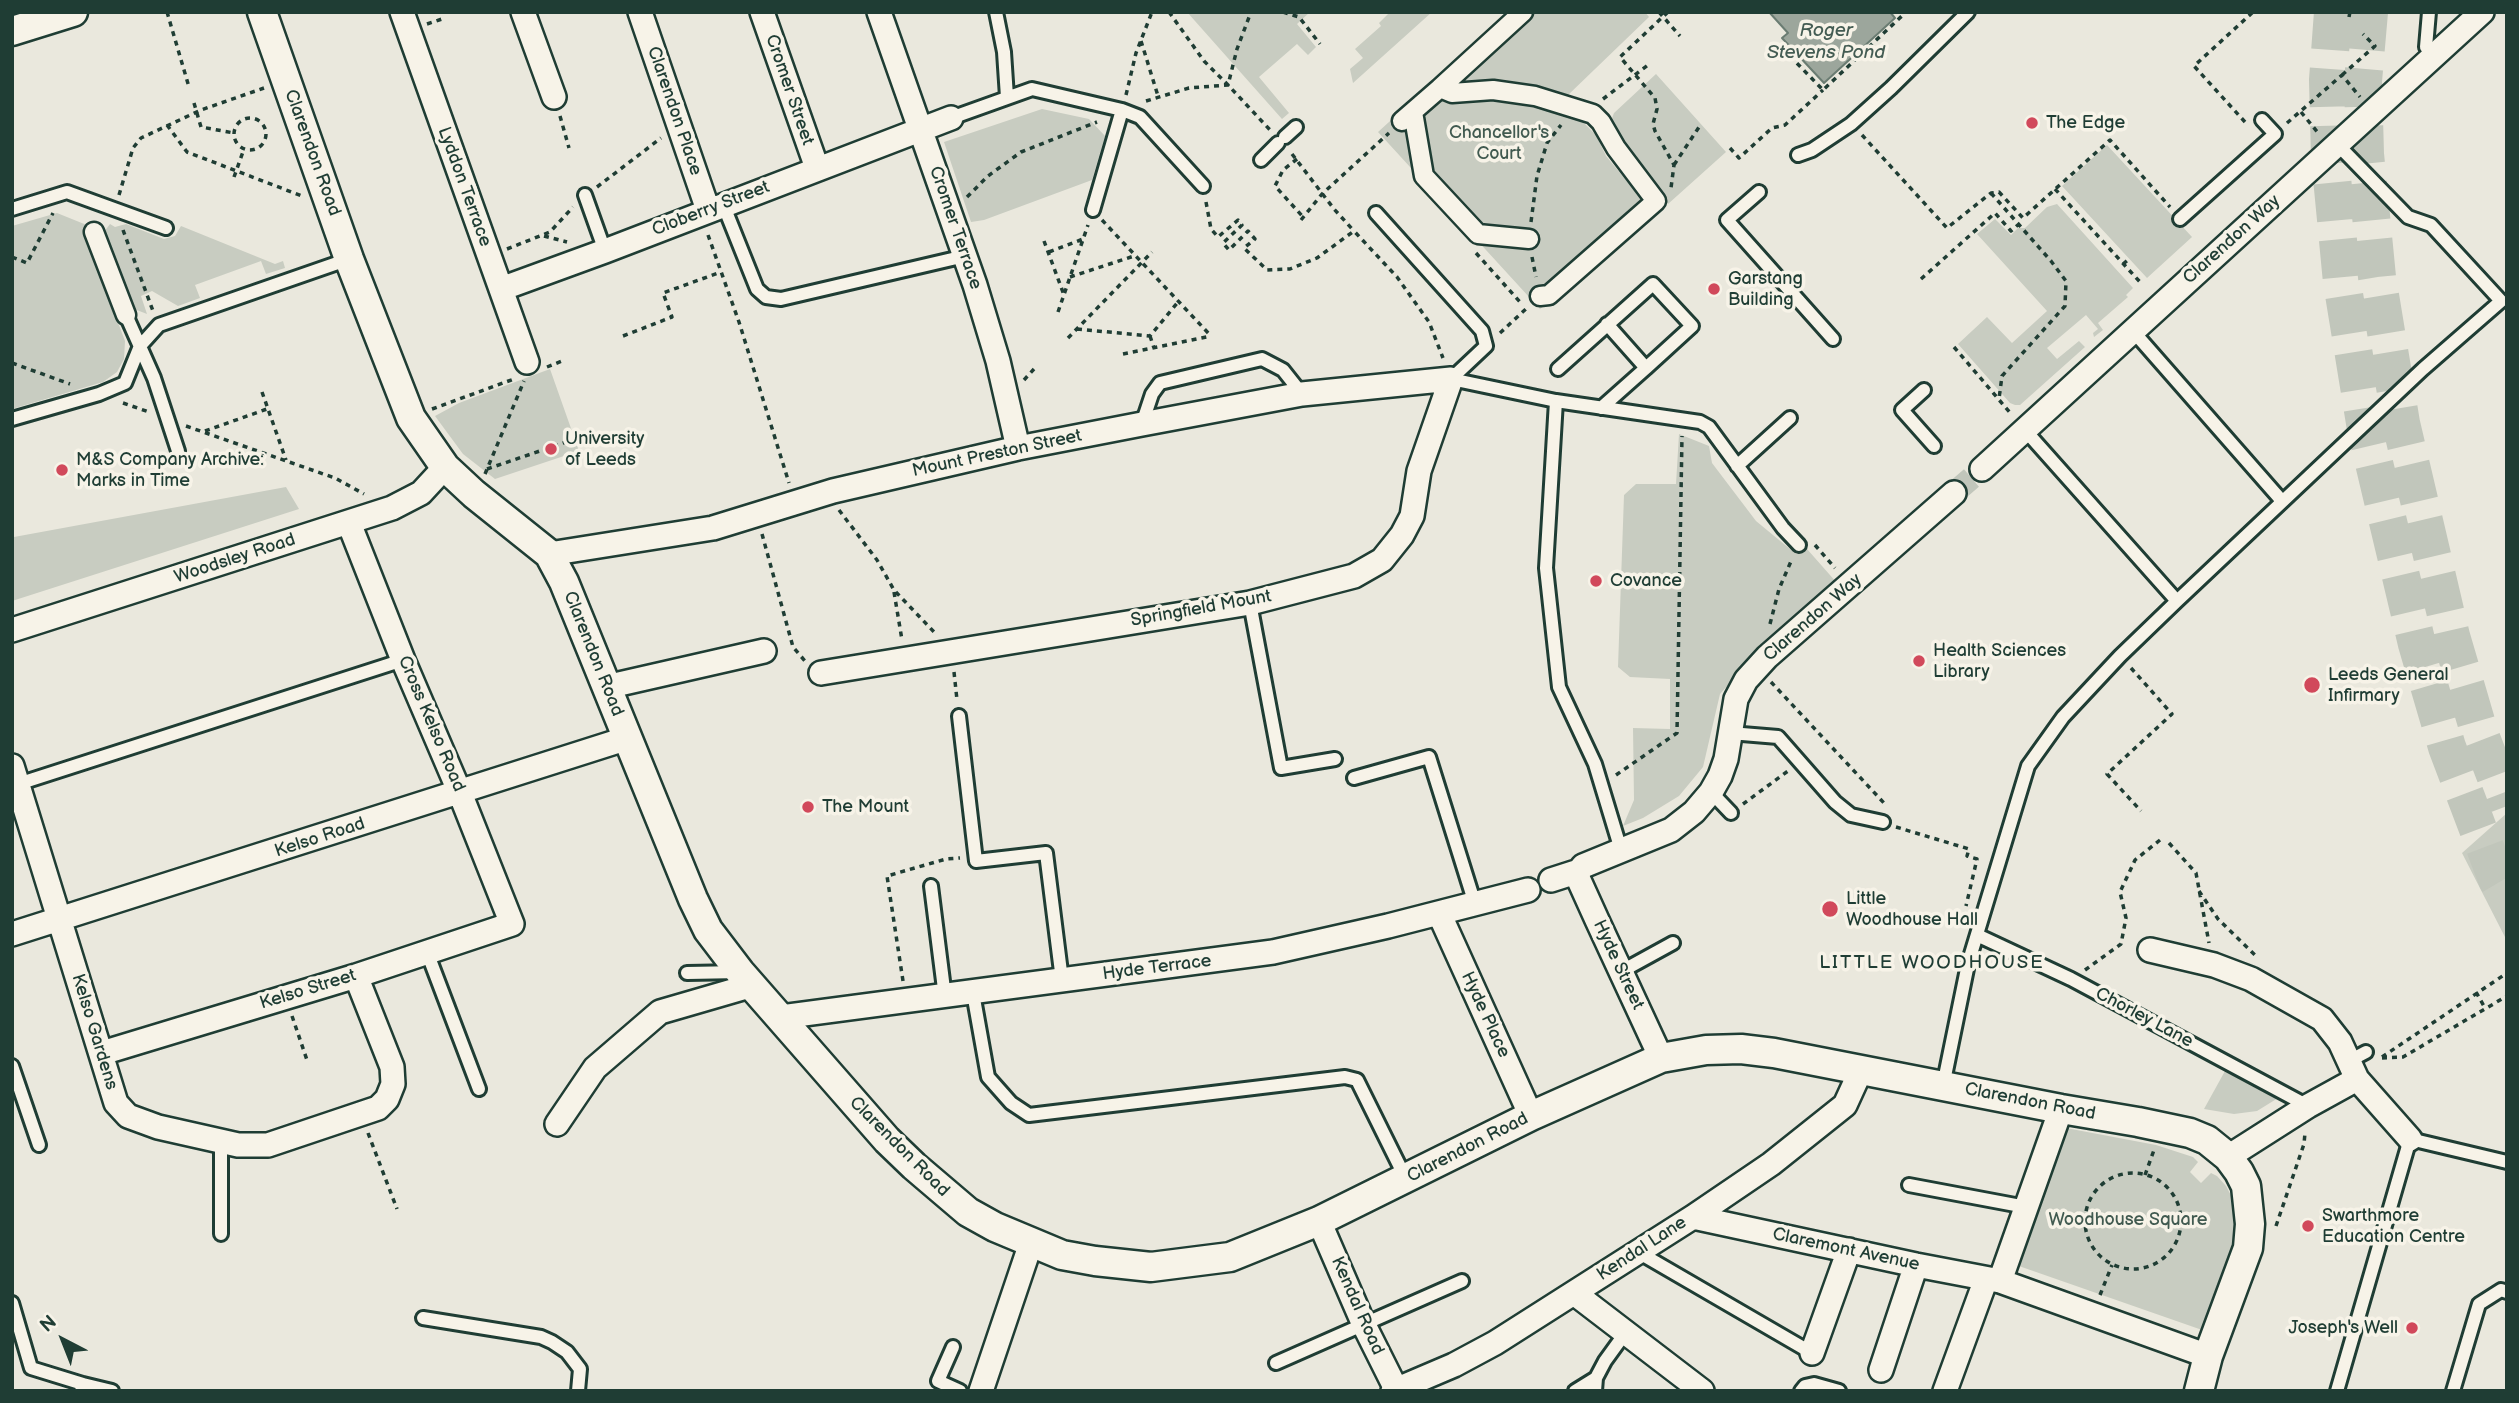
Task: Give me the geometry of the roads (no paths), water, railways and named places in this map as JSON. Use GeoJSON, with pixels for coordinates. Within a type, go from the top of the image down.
{"type":"FeatureCollection","features":[{"type":"Feature","properties":{"kind":"street"},"geometry":{"type":"LineString","coordinates":[[12,31],[73,12]]}},
{"type":"Feature","properties":{"kind":"street","name":"Clarendon Road"},"geometry":{"type":"LineString","coordinates":[[262,12],[349,259],[411,418],[445,467],[474,494],[549,554],[564,582],[708,930],[746,978],[887,1140],[914,1167],[968,1212],[1062,1255],[1151,1267],[1230,1257],[1319,1221],[1531,1116],[1661,1058],[1706,1050],[1741,1049],[2190,1133],[2207,1140],[2228,1157]]}},
{"type":"Feature","properties":{"kind":"street","name":"Lyddon Terrace"},"geometry":{"type":"LineString","coordinates":[[402,12],[527,368]]}},
{"type":"Feature","properties":{"kind":"street"},"geometry":{"type":"LineString","coordinates":[[523,12],[554,97]]}},
{"type":"Feature","properties":{"kind":"street","name":"Clarendon Place"},"geometry":{"type":"LineString","coordinates":[[640,12],[710,209]]}},
{"type":"Feature","properties":{"kind":"street","name":"Cromer Street"},"geometry":{"type":"LineString","coordinates":[[762,12],[817,168]]}},
{"type":"Feature","properties":{"kind":"street","name":"Cromer Terrace"},"geometry":{"type":"LineString","coordinates":[[879,12],[965,256],[998,361],[1018,449]]}},
{"type":"Feature","properties":{"kind":"street"},"geometry":{"type":"LineString","coordinates":[[1523,12],[1408,116],[1424,176],[1478,234],[1529,239]]}},
{"type":"Feature","properties":{"kind":"street","name":"Clarendon Way"},"geometry":{"type":"LineString","coordinates":[[1982,469],[2482,12]]}},
{"type":"Feature","properties":{"kind":"street"},"geometry":{"type":"LineString","coordinates":[[1440,88],[1452,93],[1478,89],[1523,94],[1596,116],[1616,148],[1656,201],[1549,295],[1540,296]]}},
{"type":"Feature","properties":{"kind":"street","name":"Cloberry Street"},"geometry":{"type":"LineString","coordinates":[[501,289],[951,118]]}},
{"type":"Feature","properties":{"kind":"street"},"geometry":{"type":"LineString","coordinates":[[94,232],[126,315]]}},
{"type":"Feature","properties":{"kind":"street","name":"Mount Preston Street"},"geometry":{"type":"LineString","coordinates":[[549,554],[713,528],[833,491],[1142,424],[1302,394],[1451,379]]}},
{"type":"Feature","properties":{"kind":"street","name":"Springfield Mount"},"geometry":{"type":"LineString","coordinates":[[821,673],[1250,603],[1354,576],[1382,560],[1412,516],[1422,460],[1451,379]]}},
{"type":"Feature","properties":{"kind":"street","name":"Woodsley Road"},"geometry":{"type":"LineString","coordinates":[[12,630],[392,508],[421,493],[445,467]]}},
{"type":"Feature","properties":{"kind":"street","name":"Clarendon Way"},"geometry":{"type":"LineString","coordinates":[[1730,733],[1736,699],[1746,680],[1766,666],[1954,493]]}},
{"type":"Feature","properties":{"kind":"street","name":"Cross Kelso Road"},"geometry":{"type":"LineString","coordinates":[[349,523],[512,924]]}},
{"type":"Feature","properties":{"kind":"street"},"geometry":{"type":"LineString","coordinates":[[606,687],[764,651]]}},
{"type":"Feature","properties":{"kind":"street"},"geometry":{"type":"LineString","coordinates":[[1551,880],[1579,871],[1583,866],[1671,830],[1695,812],[1712,792],[1726,759],[1730,733]]}},
{"type":"Feature","properties":{"kind":"street","name":"Kelso Road"},"geometry":{"type":"LineString","coordinates":[[12,934],[628,738]]}},
{"type":"Feature","properties":{"kind":"street","name":"Kelso Gardens"},"geometry":{"type":"LineString","coordinates":[[15,775],[116,1103],[128,1116],[158,1127],[221,1142],[268,1145],[379,1108],[387,1099],[393,1084],[392,1067],[356,976]]}},
{"type":"Feature","properties":{"kind":"street","name":"Hyde Street"},"geometry":{"type":"LineString","coordinates":[[1579,871],[1578,878],[1661,1058]]}},
{"type":"Feature","properties":{"kind":"street","name":"Hyde Terrace"},"geometry":{"type":"LineString","coordinates":[[781,1017],[1273,952],[1528,890]]}},
{"type":"Feature","properties":{"kind":"street","name":"Hyde Place"},"geometry":{"type":"LineString","coordinates":[[1438,913],[1531,1116]]}},
{"type":"Feature","properties":{"kind":"street","name":"Kelso Street"},"geometry":{"type":"LineString","coordinates":[[102,1053],[356,976],[512,924]]}},
{"type":"Feature","properties":{"kind":"street"},"geometry":{"type":"LineString","coordinates":[[2150,950],[2214,965],[2251,979],[2322,1019],[2410,1139]]}},
{"type":"Feature","properties":{"kind":"street"},"geometry":{"type":"LineString","coordinates":[[557,1124],[595,1068],[660,1012],[746,978]]}},
{"type":"Feature","properties":{"kind":"street"},"geometry":{"type":"LineString","coordinates":[[2199,1391],[2208,1356],[2248,1248],[2250,1224],[2246,1186],[2228,1157],[2308,1106],[2357,1064]]}},
{"type":"Feature","properties":{"kind":"street","name":"Kendal Lane"},"geometry":{"type":"LineString","coordinates":[[1395,1390],[1454,1365],[1495,1343],[1693,1217],[1770,1164],[1845,1105],[1861,1070]]}},
{"type":"Feature","properties":{"kind":"street"},"geometry":{"type":"LineString","coordinates":[[1945,1391],[2026,1207],[2061,1109]]}},
{"type":"Feature","properties":{"kind":"street","name":"Claremont Avenue"},"geometry":{"type":"LineString","coordinates":[[1693,1217],[1993,1280]]}},
{"type":"Feature","properties":{"kind":"street","name":"Kendal Road"},"geometry":{"type":"LineString","coordinates":[[1319,1221],[1395,1390]]}},
{"type":"Feature","properties":{"kind":"street"},"geometry":{"type":"LineString","coordinates":[[981,1391],[1031,1243]]}},
{"type":"Feature","properties":{"kind":"street"},"geometry":{"type":"LineString","coordinates":[[1812,1353],[1849,1250]]}},
{"type":"Feature","properties":{"kind":"street"},"geometry":{"type":"LineString","coordinates":[[1881,1370],[1916,1265]]}},
{"type":"Feature","properties":{"kind":"street"},"geometry":{"type":"LineString","coordinates":[[1993,1280],[2208,1356]]}},
{"type":"Feature","properties":{"kind":"street"},"geometry":{"type":"LineString","coordinates":[[1574,1293],[1702,1391]]}},
{"type":"Feature","properties":{"kind":"lane"},"geometry":{"type":"LineString","coordinates":[[996,12],[1004,52],[1007,96]]}},
{"type":"Feature","properties":{"kind":"lane"},"geometry":{"type":"LineString","coordinates":[[1798,155],[1812,150],[1851,124],[1968,12]]}},
{"type":"Feature","properties":{"kind":"lane"},"geometry":{"type":"LineString","coordinates":[[2429,12],[2426,47],[2434,56]]}},
{"type":"Feature","properties":{"kind":"lane"},"geometry":{"type":"LineString","coordinates":[[951,118],[1032,89],[1122,110],[1140,117],[1203,186]]}},
{"type":"Feature","properties":{"kind":"lane"},"geometry":{"type":"LineString","coordinates":[[1093,210],[1122,110]]}},
{"type":"Feature","properties":{"kind":"lane"},"geometry":{"type":"LineString","coordinates":[[2180,219],[2275,134],[2262,120]]}},
{"type":"Feature","properties":{"kind":"lane"},"geometry":{"type":"LineString","coordinates":[[1261,160],[1280,139],[1296,127]]}},
{"type":"Feature","properties":{"kind":"lane"},"geometry":{"type":"LineString","coordinates":[[1943,1086],[1960,997],[2028,766],[2063,717],[2092,684],[2282,501],[2423,369],[2501,301],[2431,225],[2407,217],[2335,146]]}},
{"type":"Feature","properties":{"kind":"lane"},"geometry":{"type":"LineString","coordinates":[[12,209],[67,192],[166,228]]}},
{"type":"Feature","properties":{"kind":"lane"},"geometry":{"type":"LineString","coordinates":[[1759,192],[1727,220],[1833,338]]}},
{"type":"Feature","properties":{"kind":"lane"},"geometry":{"type":"LineString","coordinates":[[585,195],[605,251]]}},
{"type":"Feature","properties":{"kind":"lane"},"geometry":{"type":"LineString","coordinates":[[710,209],[757,289],[766,297],[780,299],[965,256]]}},
{"type":"Feature","properties":{"kind":"lane"},"geometry":{"type":"LineString","coordinates":[[1376,214],[1482,331],[1486,346],[1451,379]]}},
{"type":"Feature","properties":{"kind":"lane"},"geometry":{"type":"LineString","coordinates":[[12,419],[99,394],[125,383],[140,346],[159,325],[349,259]]}},
{"type":"Feature","properties":{"kind":"lane"},"geometry":{"type":"LineString","coordinates":[[1558,369],[1653,284],[1692,326],[1601,408]]}},
{"type":"Feature","properties":{"kind":"lane"},"geometry":{"type":"LineString","coordinates":[[126,315],[178,451]]}},
{"type":"Feature","properties":{"kind":"lane"},"geometry":{"type":"LineString","coordinates":[[1607,324],[1646,368]]}},
{"type":"Feature","properties":{"kind":"lane"},"geometry":{"type":"LineString","coordinates":[[2133,331],[2212,427],[2282,501]]}},
{"type":"Feature","properties":{"kind":"lane"},"geometry":{"type":"LineString","coordinates":[[1142,424],[1152,394],[1160,383],[1262,359],[1283,370],[1302,394]]}},
{"type":"Feature","properties":{"kind":"lane"},"geometry":{"type":"LineString","coordinates":[[1451,379],[1556,401],[1700,422],[1709,427],[1783,528],[1799,545]]}},
{"type":"Feature","properties":{"kind":"lane"},"geometry":{"type":"LineString","coordinates":[[1924,390],[1902,410],[1934,446]]}},
{"type":"Feature","properties":{"kind":"lane"},"geometry":{"type":"LineString","coordinates":[[1556,401],[1546,569],[1559,687],[1595,764],[1621,850]]}},
{"type":"Feature","properties":{"kind":"lane"},"geometry":{"type":"LineString","coordinates":[[1737,466],[1790,418]]}},
{"type":"Feature","properties":{"kind":"lane"},"geometry":{"type":"LineString","coordinates":[[2024,429],[2177,601]]}},
{"type":"Feature","properties":{"kind":"lane"},"geometry":{"type":"LineString","coordinates":[[1250,603],[1281,768],[1335,759]]}},
{"type":"Feature","properties":{"kind":"lane"},"geometry":{"type":"LineString","coordinates":[[15,775],[403,660]]}},
{"type":"Feature","properties":{"kind":"lane"},"geometry":{"type":"LineString","coordinates":[[959,716],[976,861],[1046,853],[1062,981]]}},
{"type":"Feature","properties":{"kind":"lane"},"geometry":{"type":"LineString","coordinates":[[1730,733],[1778,737],[1835,802],[1851,815],[1883,822]]}},
{"type":"Feature","properties":{"kind":"lane"},"geometry":{"type":"LineString","coordinates":[[1354,778],[1429,757],[1475,904]]}},
{"type":"Feature","properties":{"kind":"lane"},"geometry":{"type":"LineString","coordinates":[[1712,792],[1731,813]]}},
{"type":"Feature","properties":{"kind":"lane"},"geometry":{"type":"LineString","coordinates":[[931,886],[945,997]]}},
{"type":"Feature","properties":{"kind":"lane","name":"Chorley Lane"},"geometry":{"type":"LineString","coordinates":[[1977,936],[2071,979],[2308,1106]]}},
{"type":"Feature","properties":{"kind":"lane"},"geometry":{"type":"LineString","coordinates":[[1622,971],[1673,943]]}},
{"type":"Feature","properties":{"kind":"lane"},"geometry":{"type":"LineString","coordinates":[[427,952],[479,1089]]}},
{"type":"Feature","properties":{"kind":"lane"},"geometry":{"type":"LineString","coordinates":[[687,973],[746,978]]}},
{"type":"Feature","properties":{"kind":"lane"},"geometry":{"type":"LineString","coordinates":[[973,993],[988,1077],[1011,1103],[1029,1115],[1345,1077],[1357,1080],[1406,1179]]}},
{"type":"Feature","properties":{"kind":"lane"},"geometry":{"type":"LineString","coordinates":[[12,1066],[39,1145]]}},
{"type":"Feature","properties":{"kind":"lane"},"geometry":{"type":"LineString","coordinates":[[2337,1391],[2410,1139],[2507,1161]]}},
{"type":"Feature","properties":{"kind":"lane"},"geometry":{"type":"LineString","coordinates":[[220,1234],[221,1142]]}},
{"type":"Feature","properties":{"kind":"lane"},"geometry":{"type":"LineString","coordinates":[[1909,1185],[2026,1207]]}},
{"type":"Feature","properties":{"kind":"lane"},"geometry":{"type":"LineString","coordinates":[[1638,1252],[1812,1353]]}},
{"type":"Feature","properties":{"kind":"lane"},"geometry":{"type":"LineString","coordinates":[[1276,1363],[1462,1281]]}},
{"type":"Feature","properties":{"kind":"lane"},"geometry":{"type":"LineString","coordinates":[[2453,1391],[2479,1304],[2501,1290],[2507,1292]]}},
{"type":"Feature","properties":{"kind":"lane"},"geometry":{"type":"LineString","coordinates":[[12,1303],[31,1368],[82,1387],[112,1391]]}},
{"type":"Feature","properties":{"kind":"lane"},"geometry":{"type":"LineString","coordinates":[[423,1318],[541,1337],[552,1342],[576,1361],[580,1369],[579,1391]]}},
{"type":"Feature","properties":{"kind":"lane"},"geometry":{"type":"LineString","coordinates":[[1575,1391],[1595,1384],[1605,1361],[1626,1332]]}},
{"type":"Feature","properties":{"kind":"lane"},"geometry":{"type":"LineString","coordinates":[[953,1347],[938,1381],[960,1391]]}},
{"type":"Feature","properties":{"kind":"lane"},"geometry":{"type":"LineString","coordinates":[[1801,1391],[1805,1386],[1814,1384],[1839,1391]]}},
{"type":"Feature","properties":{"kind":"water","name":"Roger Stevens Pond"},"geometry":{"type":"Polygon","coordinates":[[[1769,12],[1890,12],[1895,18],[1824,83],[1782,38],[1788,33],[1769,12]]]}},
{"type":"Feature","properties":{"kind":"tunnel"},"geometry":{"type":"LineString","coordinates":[[2333,12],[2328,80],[2330,157],[2342,282],[2366,429],[2417,644],[2447,747],[2497,879],[2507,896]]}},
{"type":"Feature","properties":{"kind":"tunnel"},"geometry":{"type":"LineString","coordinates":[[2369,12],[2363,81],[2365,154],[2377,277],[2401,423],[2451,636],[2480,735],[2507,806]]}},
{"type":"Feature","properties":{"kind":"tunnel"},"geometry":{"type":"LineString","coordinates":[[1954,493],[1982,469]]}},
{"type":"Feature","properties":{"kind":"place","name":"The Edge"},"geometry":{"type":"Point","coordinates":[2032,123]}},
{"type":"Feature","properties":{"kind":"place","name":"Garstang Building"},"geometry":{"type":"Point","coordinates":[1714,289]}},
{"type":"Feature","properties":{"kind":"place","name":"University of Leeds"},"geometry":{"type":"Point","coordinates":[551,449]}},
{"type":"Feature","properties":{"kind":"place","name":"M&S Company Archive: Marks in Time"},"geometry":{"type":"Point","coordinates":[62,470]}},
{"type":"Feature","properties":{"kind":"place","name":"Covance"},"geometry":{"type":"Point","coordinates":[1596,581]}},
{"type":"Feature","properties":{"kind":"place","name":"Health Sciences Library"},"geometry":{"type":"Point","coordinates":[1919,661]}},
{"type":"Feature","properties":{"kind":"place","name":"Leeds General Infirmary"},"geometry":{"type":"Point","coordinates":[2312,685]}},
{"type":"Feature","properties":{"kind":"place","name":"The Mount"},"geometry":{"type":"Point","coordinates":[808,807]}},
{"type":"Feature","properties":{"kind":"place","name":"Little Woodhouse Hall"},"geometry":{"type":"Point","coordinates":[1830,909]}},
{"type":"Feature","properties":{"kind":"place","name":"Swarthmore Education Centre"},"geometry":{"type":"Point","coordinates":[2308,1226]}},
{"type":"Feature","properties":{"kind":"place","name":"Joseph's Well"},"geometry":{"type":"Point","coordinates":[2412,1328]}},
{"type":"Feature","properties":{"kind":"district","name":"LITTLE WOODHOUSE"},"geometry":{"type":"Point","coordinates":[1932,963]}},
{"type":"Feature","properties":{"kind":"park label","name":"Chancellor's Court"},"geometry":{"type":"Point","coordinates":[1499,143]}},
{"type":"Feature","properties":{"kind":"park label","name":"Woodhouse Square"},"geometry":{"type":"Point","coordinates":[2128,1220]}}]}
